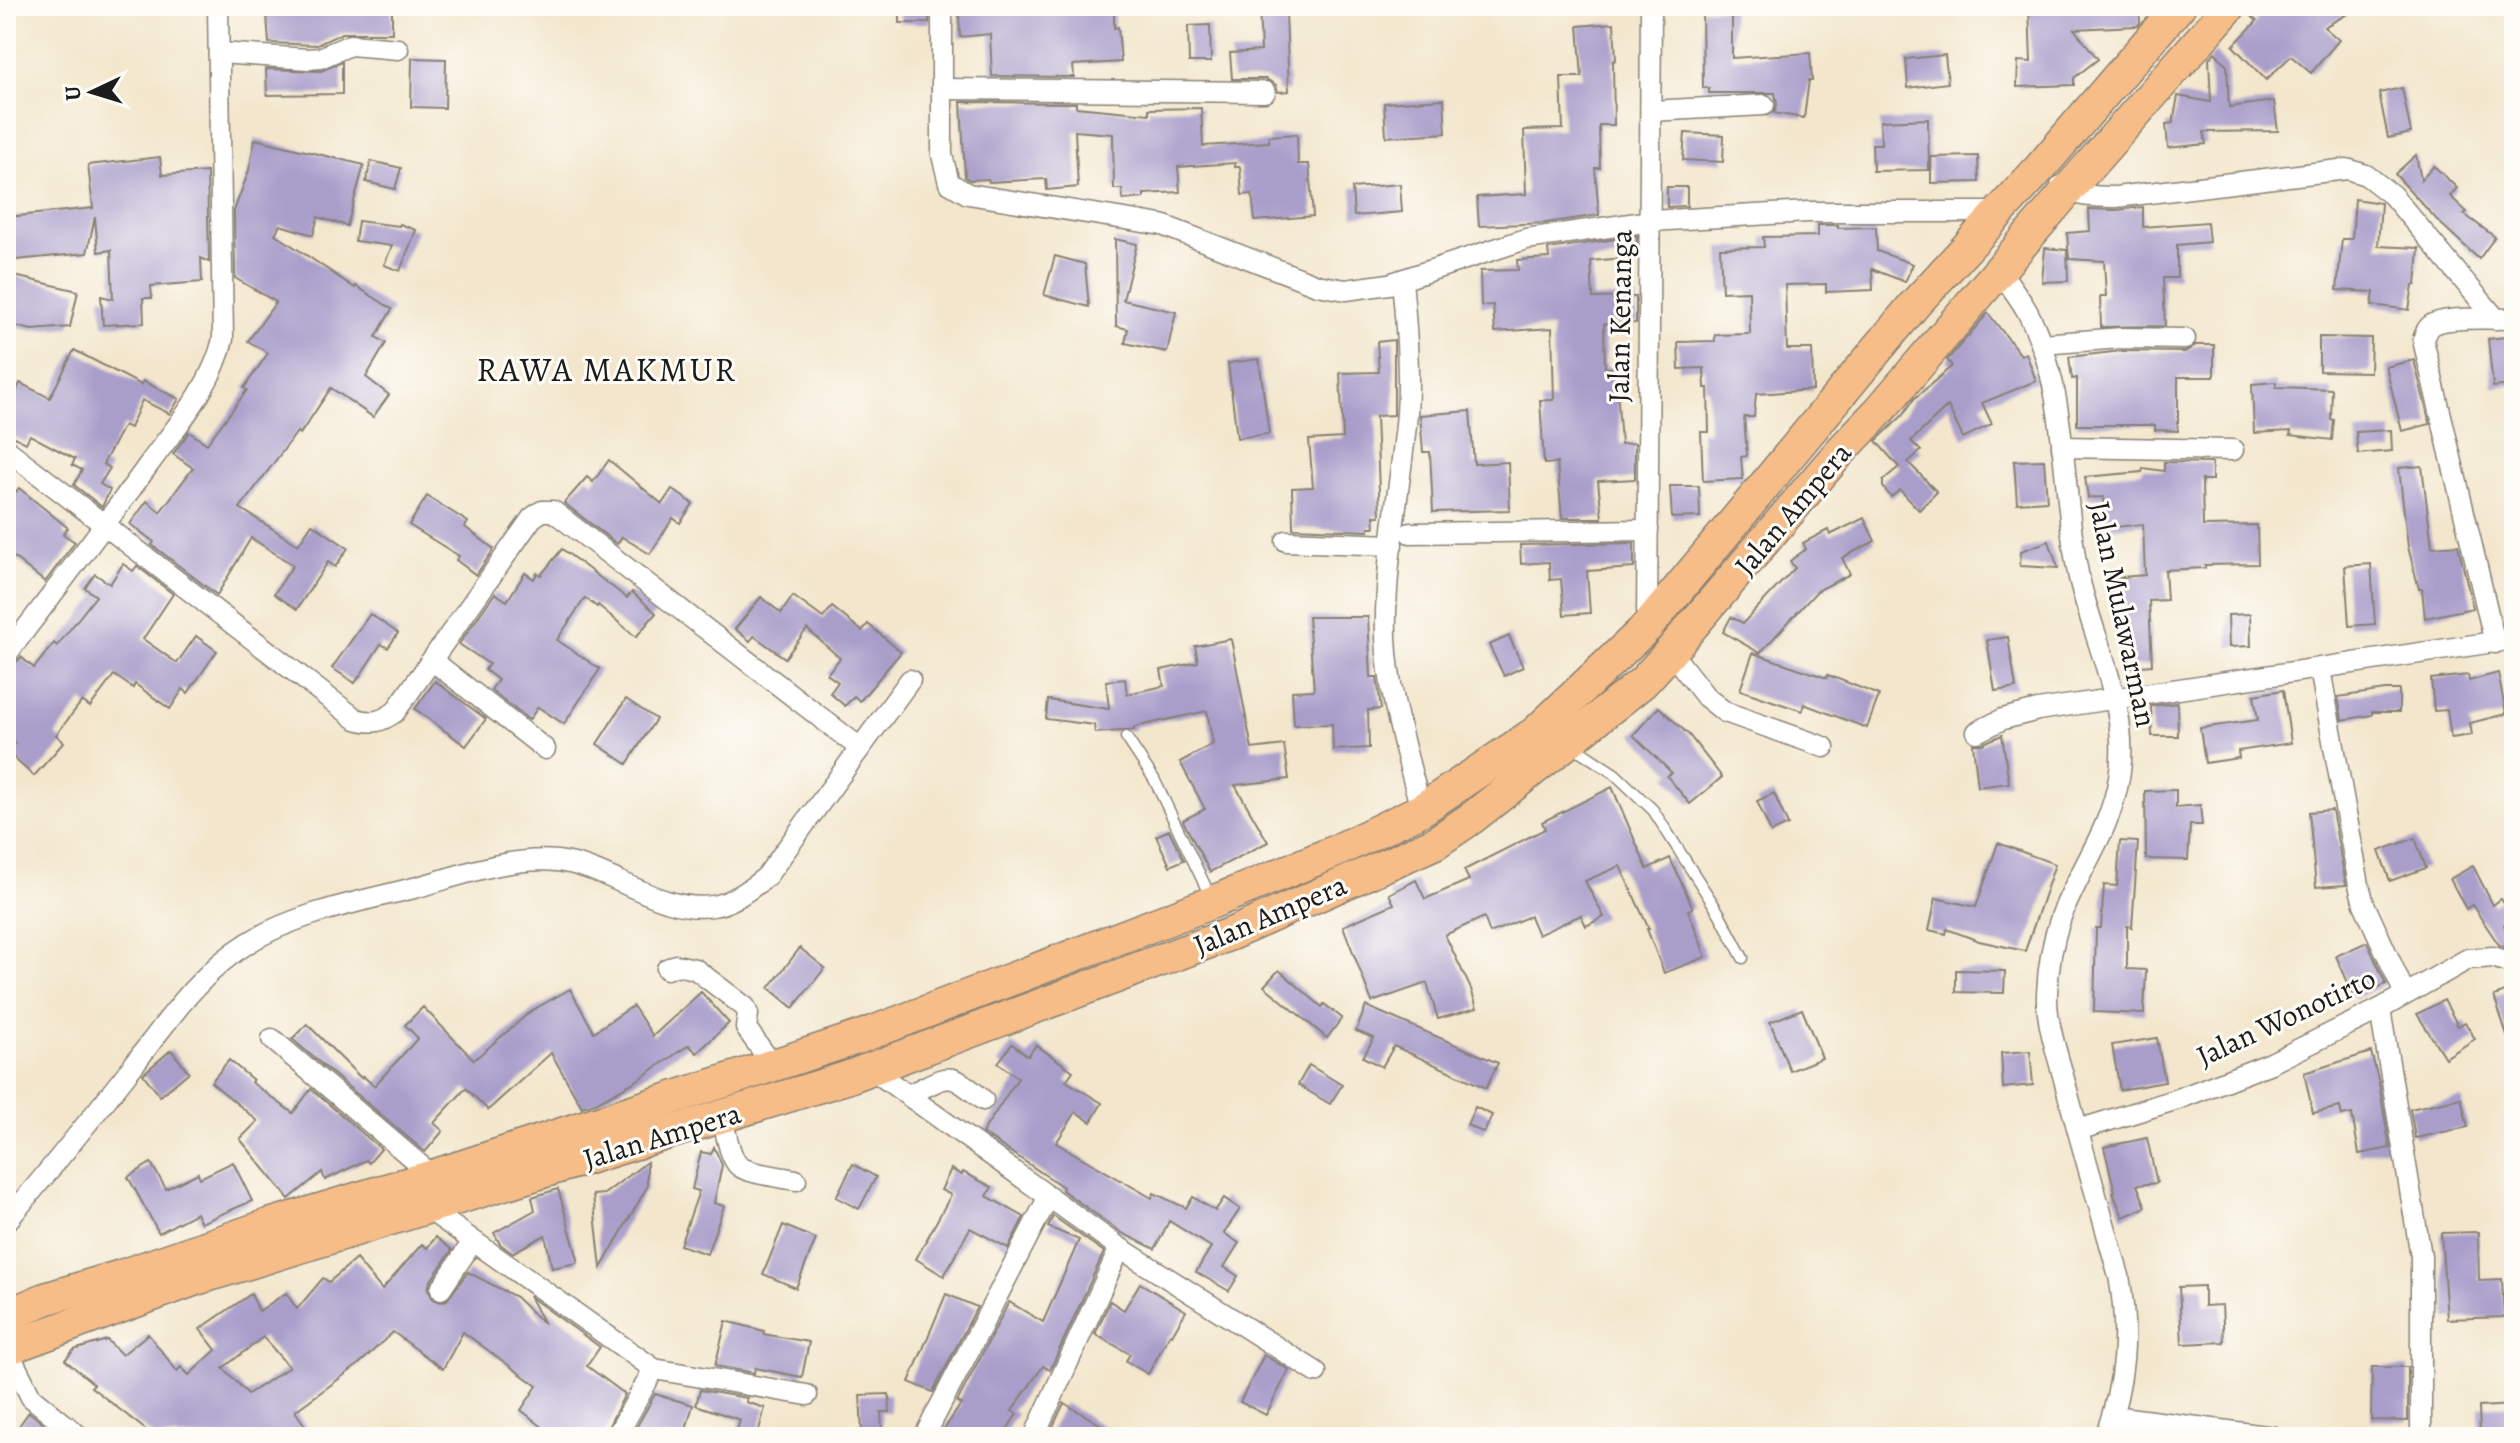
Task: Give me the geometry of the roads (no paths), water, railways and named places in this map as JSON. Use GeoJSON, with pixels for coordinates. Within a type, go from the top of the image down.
{"type":"FeatureCollection","features":[{"type":"Feature","properties":{"kind":"main road","name":"Jalan Ampera"},"geometry":{"type":"LineString","coordinates":[[7,1349],[193,1280],[427,1208],[674,1116],[774,1067],[1213,902],[1334,852],[1421,810],[1535,733],[1647,627],[1914,305],[2040,168],[2179,6]]}},
{"type":"Feature","properties":{"kind":"main road","name":"Jalan Ampera"},"geometry":{"type":"LineString","coordinates":[[6,1316],[45,1299],[269,1225],[433,1176],[674,1116],[722,1118],[846,1078],[1233,933],[1435,843],[1473,817],[1643,682],[2230,6]]}},
{"type":"Feature","properties":{"kind":"street"},"geometry":{"type":"LineString","coordinates":[[6,655],[208,383],[220,355],[223,324],[218,6]]}},
{"type":"Feature","properties":{"kind":"street"},"geometry":{"type":"LineString","coordinates":[[942,6],[942,155],[949,183],[968,194],[1162,225],[1317,285],[1346,290],[1402,280],[1526,239],[1651,221],[1808,212],[2000,212]]}},
{"type":"Feature","properties":{"kind":"street","name":"Jalan Kenanga"},"geometry":{"type":"LineString","coordinates":[[1647,627],[1651,6]]}},
{"type":"Feature","properties":{"kind":"street"},"geometry":{"type":"LineString","coordinates":[[219,53],[308,59],[320,58],[350,45],[398,49]]}},
{"type":"Feature","properties":{"kind":"street"},"geometry":{"type":"LineString","coordinates":[[942,89],[1265,92]]}},
{"type":"Feature","properties":{"kind":"street"},"geometry":{"type":"LineString","coordinates":[[1651,111],[1764,105]]}},
{"type":"Feature","properties":{"kind":"street"},"geometry":{"type":"LineString","coordinates":[[2040,168],[2067,191],[2116,197],[2347,169],[2366,175],[2392,195],[2505,319]]}},
{"type":"Feature","properties":{"kind":"street","name":"Jalan Mulawarman"},"geometry":{"type":"LineString","coordinates":[[2000,271],[2027,311],[2041,344],[2058,413],[2079,578],[2120,728],[2120,777],[2104,832],[2062,915],[2048,967],[2047,999],[2054,1041],[2119,1276],[2125,1312],[2123,1363],[2113,1416],[2105,1437]]}},
{"type":"Feature","properties":{"kind":"street"},"geometry":{"type":"LineString","coordinates":[[1402,280],[1407,346],[1407,412],[1392,545],[1386,638],[1393,693],[1421,810]]}},
{"type":"Feature","properties":{"kind":"street"},"geometry":{"type":"LineString","coordinates":[[1977,732],[2003,719],[2038,710],[2504,641],[2423,340],[2432,325],[2505,319]]}},
{"type":"Feature","properties":{"kind":"street"},"geometry":{"type":"LineString","coordinates":[[2041,344],[2122,338],[2185,339]]}},
{"type":"Feature","properties":{"kind":"street"},"geometry":{"type":"LineString","coordinates":[[2062,447],[2233,450]]}},
{"type":"Feature","properties":{"kind":"street"},"geometry":{"type":"LineString","coordinates":[[6,449],[356,719],[368,723],[382,722],[395,712],[532,518],[542,511],[553,511],[860,748]]}},
{"type":"Feature","properties":{"kind":"street"},"geometry":{"type":"LineString","coordinates":[[1410,533],[1648,530]]}},
{"type":"Feature","properties":{"kind":"street"},"geometry":{"type":"LineString","coordinates":[[1286,541],[1392,545]]}},
{"type":"Feature","properties":{"kind":"street"},"geometry":{"type":"LineString","coordinates":[[1670,651],[1706,697],[1725,712],[1824,747]]}},
{"type":"Feature","properties":{"kind":"street"},"geometry":{"type":"LineString","coordinates":[[433,661],[545,749]]}},
{"type":"Feature","properties":{"kind":"street"},"geometry":{"type":"LineString","coordinates":[[2320,669],[2359,885],[2364,904],[2405,994]]}},
{"type":"Feature","properties":{"kind":"street"},"geometry":{"type":"LineString","coordinates":[[6,1222],[202,978],[249,942],[293,922],[369,900],[484,869],[530,861],[577,863],[660,898],[696,906],[714,906],[740,897],[766,877],[910,680]]}},
{"type":"Feature","properties":{"kind":"street","name":"Jalan Wonotirto"},"geometry":{"type":"LineString","coordinates":[[2078,1130],[2178,1099],[2271,1063],[2380,1009],[2468,959],[2493,957],[2514,964]]}},
{"type":"Feature","properties":{"kind":"street"},"geometry":{"type":"LineString","coordinates":[[667,969],[676,965],[695,969],[745,1007],[748,1014],[746,1028],[774,1067]]}},
{"type":"Feature","properties":{"kind":"street"},"geometry":{"type":"LineString","coordinates":[[2380,1009],[2421,1256],[2421,1437]]}},
{"type":"Feature","properties":{"kind":"street"},"geometry":{"type":"LineString","coordinates":[[272,1039],[433,1176]]}},
{"type":"Feature","properties":{"kind":"street"},"geometry":{"type":"LineString","coordinates":[[870,1068],[1120,1248],[1316,1372]]}},
{"type":"Feature","properties":{"kind":"street"},"geometry":{"type":"LineString","coordinates":[[908,1095],[950,1077],[958,1079],[983,1100]]}},
{"type":"Feature","properties":{"kind":"street"},"geometry":{"type":"LineString","coordinates":[[722,1118],[739,1166],[796,1180]]}},
{"type":"Feature","properties":{"kind":"street"},"geometry":{"type":"LineString","coordinates":[[924,1437],[1049,1196]]}},
{"type":"Feature","properties":{"kind":"street"},"geometry":{"type":"LineString","coordinates":[[427,1208],[654,1369],[807,1395]]}},
{"type":"Feature","properties":{"kind":"street"},"geometry":{"type":"LineString","coordinates":[[441,1289],[473,1241]]}},
{"type":"Feature","properties":{"kind":"street"},"geometry":{"type":"LineString","coordinates":[[1034,1437],[1120,1248]]}},
{"type":"Feature","properties":{"kind":"street"},"geometry":{"type":"LineString","coordinates":[[7,1349],[31,1397],[80,1437]]}},
{"type":"Feature","properties":{"kind":"street"},"geometry":{"type":"LineString","coordinates":[[616,1437],[654,1369]]}},
{"type":"Feature","properties":{"kind":"street"},"geometry":{"type":"LineString","coordinates":[[2113,1416],[2274,1437]]}},
{"type":"Feature","properties":{"kind":"lane"},"geometry":{"type":"LineString","coordinates":[[1126,737],[1154,779],[1213,902]]}},
{"type":"Feature","properties":{"kind":"lane"},"geometry":{"type":"LineString","coordinates":[[1567,743],[1615,774],[1653,810],[1719,913],[1743,958]]}},
{"type":"Feature","properties":{"kind":"district","name":"RAWA MAKMUR"},"geometry":{"type":"Point","coordinates":[607,369]}}]}
